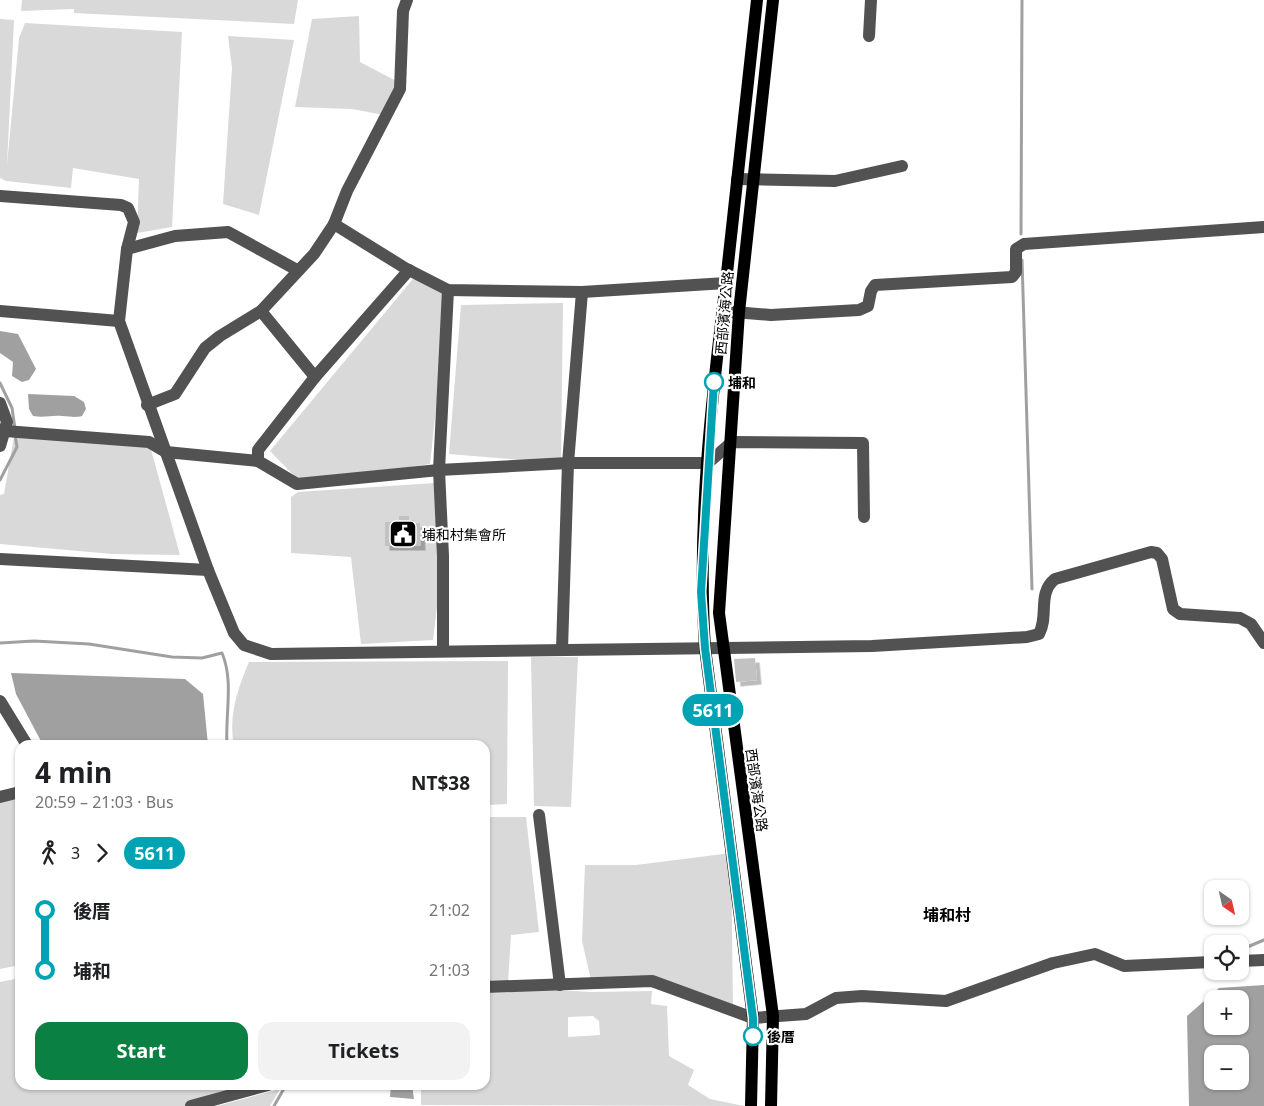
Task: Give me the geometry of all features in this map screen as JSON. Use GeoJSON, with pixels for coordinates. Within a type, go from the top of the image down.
{"type":"FeatureCollection","features":[{"type":"Feature","properties":{"kind":"main road","name":"西部濱海公路"},"geometry":{"type":"LineString","coordinates":[[752,1106],[753,1018],[705,648],[701,592],[708,463],[722,311],[757,0]]}},
{"type":"Feature","properties":{"kind":"main road","name":"西部濱海公路"},"geometry":{"type":"LineString","coordinates":[[771,1106],[773,1016],[719,613],[732,442],[732,388],[773,0]]}},
{"type":"Feature","properties":{"kind":"street"},"geometry":{"type":"LineString","coordinates":[[147,405],[175,394],[205,348],[220,336],[261,311],[297,270],[314,254],[334,224],[347,191],[400,89],[403,10],[407,0]]}},
{"type":"Feature","properties":{"kind":"street"},"geometry":{"type":"LineString","coordinates":[[869,36],[871,0]]}},
{"type":"Feature","properties":{"kind":"street"},"geometry":{"type":"LineString","coordinates":[[737,179],[835,181],[902,166]]}},
{"type":"Feature","properties":{"kind":"street"},"geometry":{"type":"LineString","coordinates":[[0,196],[120,205],[128,208],[134,222],[127,249],[119,321],[147,405],[166,452],[208,570],[234,633],[244,645],[254,650],[271,654],[443,650],[723,649],[872,646],[1039,634],[1044,626],[1045,590],[1055,579],[1151,552],[1157,554],[1162,559],[1172,609],[1180,614],[1240,618],[1251,624],[1264,643]]}},
{"type":"Feature","properties":{"kind":"street"},"geometry":{"type":"LineString","coordinates":[[334,224],[409,270],[448,290],[582,292],[726,283]]}},
{"type":"Feature","properties":{"kind":"street"},"geometry":{"type":"LineString","coordinates":[[722,311],[771,315],[859,310],[868,306],[871,291],[875,286],[1010,278],[1016,272],[1016,249],[1024,244],[1264,226]]}},
{"type":"Feature","properties":{"kind":"street"},"geometry":{"type":"LineString","coordinates":[[127,249],[175,236],[228,232],[297,270]]}},
{"type":"Feature","properties":{"kind":"street"},"geometry":{"type":"LineString","coordinates":[[258,461],[258,450],[315,377],[409,270]]}},
{"type":"Feature","properties":{"kind":"street"},"geometry":{"type":"LineString","coordinates":[[443,650],[443,556],[439,470],[448,290]]}},
{"type":"Feature","properties":{"kind":"street"},"geometry":{"type":"LineString","coordinates":[[562,649],[568,463],[582,292]]}},
{"type":"Feature","properties":{"kind":"street"},"geometry":{"type":"LineString","coordinates":[[0,311],[119,321]]}},
{"type":"Feature","properties":{"kind":"street"},"geometry":{"type":"LineString","coordinates":[[261,311],[315,377]]}},
{"type":"Feature","properties":{"kind":"street"},"geometry":{"type":"LineString","coordinates":[[0,403],[4,425],[0,446]]}},
{"type":"Feature","properties":{"kind":"street"},"geometry":{"type":"LineString","coordinates":[[4,425],[149,442],[166,452],[258,461],[297,484],[439,470],[568,463],[708,463],[732,442],[863,443],[864,517]]}},
{"type":"Feature","properties":{"kind":"street"},"geometry":{"type":"LineString","coordinates":[[0,559],[208,570]]}},
{"type":"Feature","properties":{"kind":"street"},"geometry":{"type":"LineString","coordinates":[[0,702],[24,740]]}},
{"type":"Feature","properties":{"kind":"street"},"geometry":{"type":"LineString","coordinates":[[0,797],[15,793]]}},
{"type":"Feature","properties":{"kind":"street"},"geometry":{"type":"LineString","coordinates":[[540,816],[560,985]]}},
{"type":"Feature","properties":{"kind":"street"},"geometry":{"type":"LineString","coordinates":[[490,987],[652,981],[753,1018],[806,1014],[836,998],[862,996],[946,1001],[1053,963],[1095,954],[1124,966],[1204,962]]}},
{"type":"Feature","properties":{"kind":"street"},"geometry":{"type":"LineString","coordinates":[[1249,961],[1264,960]]}},
{"type":"Feature","properties":{"kind":"street"},"geometry":{"type":"LineString","coordinates":[[191,1106],[250,1090]]}},
{"type":"Feature","properties":{"kind":"shaded area"},"geometry":{"type":"Polygon","coordinates":[[[22,0],[298,0],[294,24],[74,13],[74,9],[21,11],[22,0]]]}},
{"type":"Feature","properties":{"kind":"shaded area"},"geometry":{"type":"Polygon","coordinates":[[[359,16],[360,62],[402,84],[389,116],[352,109],[295,107],[312,19],[359,16]]]}},
{"type":"Feature","properties":{"kind":"shaded area"},"geometry":{"type":"Polygon","coordinates":[[[0,19],[14,20],[7,165],[19,38],[25,23],[182,32],[172,227],[137,233],[139,179],[73,168],[71,188],[6,181],[0,178],[0,19]]]}},
{"type":"Feature","properties":{"kind":"shaded area"},"geometry":{"type":"Polygon","coordinates":[[[228,36],[294,40],[259,215],[223,204],[232,68],[228,36]]]}},
{"type":"Feature","properties":{"kind":"shaded area"},"geometry":{"type":"Polygon","coordinates":[[[417,274],[448,298],[430,464],[302,484],[270,451],[417,274]]]}},
{"type":"Feature","properties":{"kind":"shaded area"},"geometry":{"type":"Polygon","coordinates":[[[563,303],[561,463],[449,454],[461,305],[563,303]]]}},
{"type":"Feature","properties":{"kind":"shaded area"},"geometry":{"type":"Polygon","coordinates":[[[0,331],[18,334],[36,369],[29,380],[22,382],[12,376],[13,362],[0,353],[0,331]]]}},
{"type":"Feature","properties":{"kind":"shaded area"},"geometry":{"type":"Polygon","coordinates":[[[28,394],[74,396],[84,402],[86,409],[82,416],[79,417],[33,416],[29,409],[28,394]]]}},
{"type":"Feature","properties":{"kind":"shaded area"},"geometry":{"type":"Polygon","coordinates":[[[15,431],[149,442],[180,555],[112,554],[0,544],[0,495],[4,494],[15,431]]]}},
{"type":"Feature","properties":{"kind":"shaded area"},"geometry":{"type":"Polygon","coordinates":[[[435,483],[443,556],[433,640],[361,644],[351,557],[291,553],[291,497],[298,492],[435,483]]]}},
{"type":"Feature","properties":{"kind":"shaded area"},"geometry":{"type":"Polygon","coordinates":[[[531,657],[578,657],[571,807],[534,806],[531,657]]]}},
{"type":"Feature","properties":{"kind":"shaded area"},"geometry":{"type":"Polygon","coordinates":[[[508,661],[507,804],[490,805],[490,740],[233,740],[232,723],[235,702],[249,662],[508,661]]]}},
{"type":"Feature","properties":{"kind":"shaded area"},"geometry":{"type":"Polygon","coordinates":[[[11,673],[185,679],[203,694],[208,740],[40,740],[16,694],[11,673]]]}},
{"type":"Feature","properties":{"kind":"shaded area"},"geometry":{"type":"Polygon","coordinates":[[[15,794],[15,966],[0,969],[0,798],[15,794]]]}},
{"type":"Feature","properties":{"kind":"shaded area"},"geometry":{"type":"Polygon","coordinates":[[[490,817],[526,817],[539,932],[511,935],[508,983],[490,983],[490,817]]]}},
{"type":"Feature","properties":{"kind":"shaded area"},"geometry":{"type":"Polygon","coordinates":[[[731,853],[733,1008],[649,977],[591,980],[582,941],[585,865],[636,865],[731,853]]]}},
{"type":"Feature","properties":{"kind":"shaded area"},"geometry":{"type":"Polygon","coordinates":[[[15,979],[15,1090],[250,1090],[194,1106],[0,1106],[0,982],[15,979]]]}},
{"type":"Feature","properties":{"kind":"shaded area"},"geometry":{"type":"Polygon","coordinates":[[[1264,985],[1264,1106],[1189,1106],[1187,1016],[1204,1001],[1204,1035],[1249,1035],[1249,990],[1217,990],[1219,988],[1264,985]]]}},
{"type":"Feature","properties":{"kind":"shaded area"},"geometry":{"type":"Polygon","coordinates":[[[523,988],[591,992],[652,991],[651,1004],[667,1006],[669,1056],[694,1070],[688,1085],[710,1099],[744,1106],[421,1105],[421,1090],[490,1090],[490,991],[523,988]],[[593,1016],[568,1017],[568,1037],[600,1035],[599,1021],[593,1016]]]}},
{"type":"Feature","properties":{"kind":"shaded area"},"geometry":{"type":"Polygon","coordinates":[[[276,1090],[279,1090],[270,1106],[217,1106],[276,1090]]]}},
{"type":"Feature","properties":{"kind":"shaded area"},"geometry":{"type":"Polygon","coordinates":[[[391,1090],[413,1090],[414,1099],[390,1097],[391,1090]]]}},
{"type":"Feature","properties":{"kind":"building","name":"埔和村集會所"},"geometry":{"type":"Polygon","coordinates":[[[399,516],[409,516],[409,523],[420,523],[421,546],[385,546],[385,522],[399,522],[399,516]]]}},
{"type":"Feature","properties":{"kind":"building"},"geometry":{"type":"Polygon","coordinates":[[[755,658],[757,680],[736,682],[734,659],[755,658]]]}},
{"type":"Feature","properties":{"kind":"waterway"},"geometry":{"type":"LineString","coordinates":[[1021,234],[1022,0]]}},
{"type":"Feature","properties":{"kind":"waterway"},"geometry":{"type":"LineString","coordinates":[[1022,260],[1032,589]]}},
{"type":"Feature","properties":{"kind":"waterway"},"geometry":{"type":"LineString","coordinates":[[0,383],[12,408],[15,429]]}},
{"type":"Feature","properties":{"kind":"waterway"},"geometry":{"type":"LineString","coordinates":[[0,480],[17,447],[15,435]]}},
{"type":"Feature","properties":{"kind":"waterway"},"geometry":{"type":"LineString","coordinates":[[0,643],[34,641],[89,644],[172,657],[202,658],[222,653],[228,675],[227,740]]}},
{"type":"Feature","properties":{"kind":"waterway"},"geometry":{"type":"LineString","coordinates":[[1249,946],[1264,940]]}},
{"type":"Feature","properties":{"kind":"waterway"},"geometry":{"type":"LineString","coordinates":[[274,1106],[283,1090]]}},
{"type":"Feature","properties":{"kind":"bus line","name":"5611"},"geometry":{"type":"LineString","coordinates":[[714,382],[701,592],[705,648],[753,1018],[753,1036]]}},
{"type":"Feature","properties":{"kind":"place","name":"埔和"},"geometry":{"type":"Point","coordinates":[714,382]}},
{"type":"Feature","properties":{"kind":"place","name":"埔和村集會所"},"geometry":{"type":"Point","coordinates":[403,534]}},
{"type":"Feature","properties":{"kind":"place","name":"後厝"},"geometry":{"type":"Point","coordinates":[753,1036]}},
{"type":"Feature","properties":{"kind":"district","name":"埔和村"},"geometry":{"type":"Point","coordinates":[947,915]}}]}
